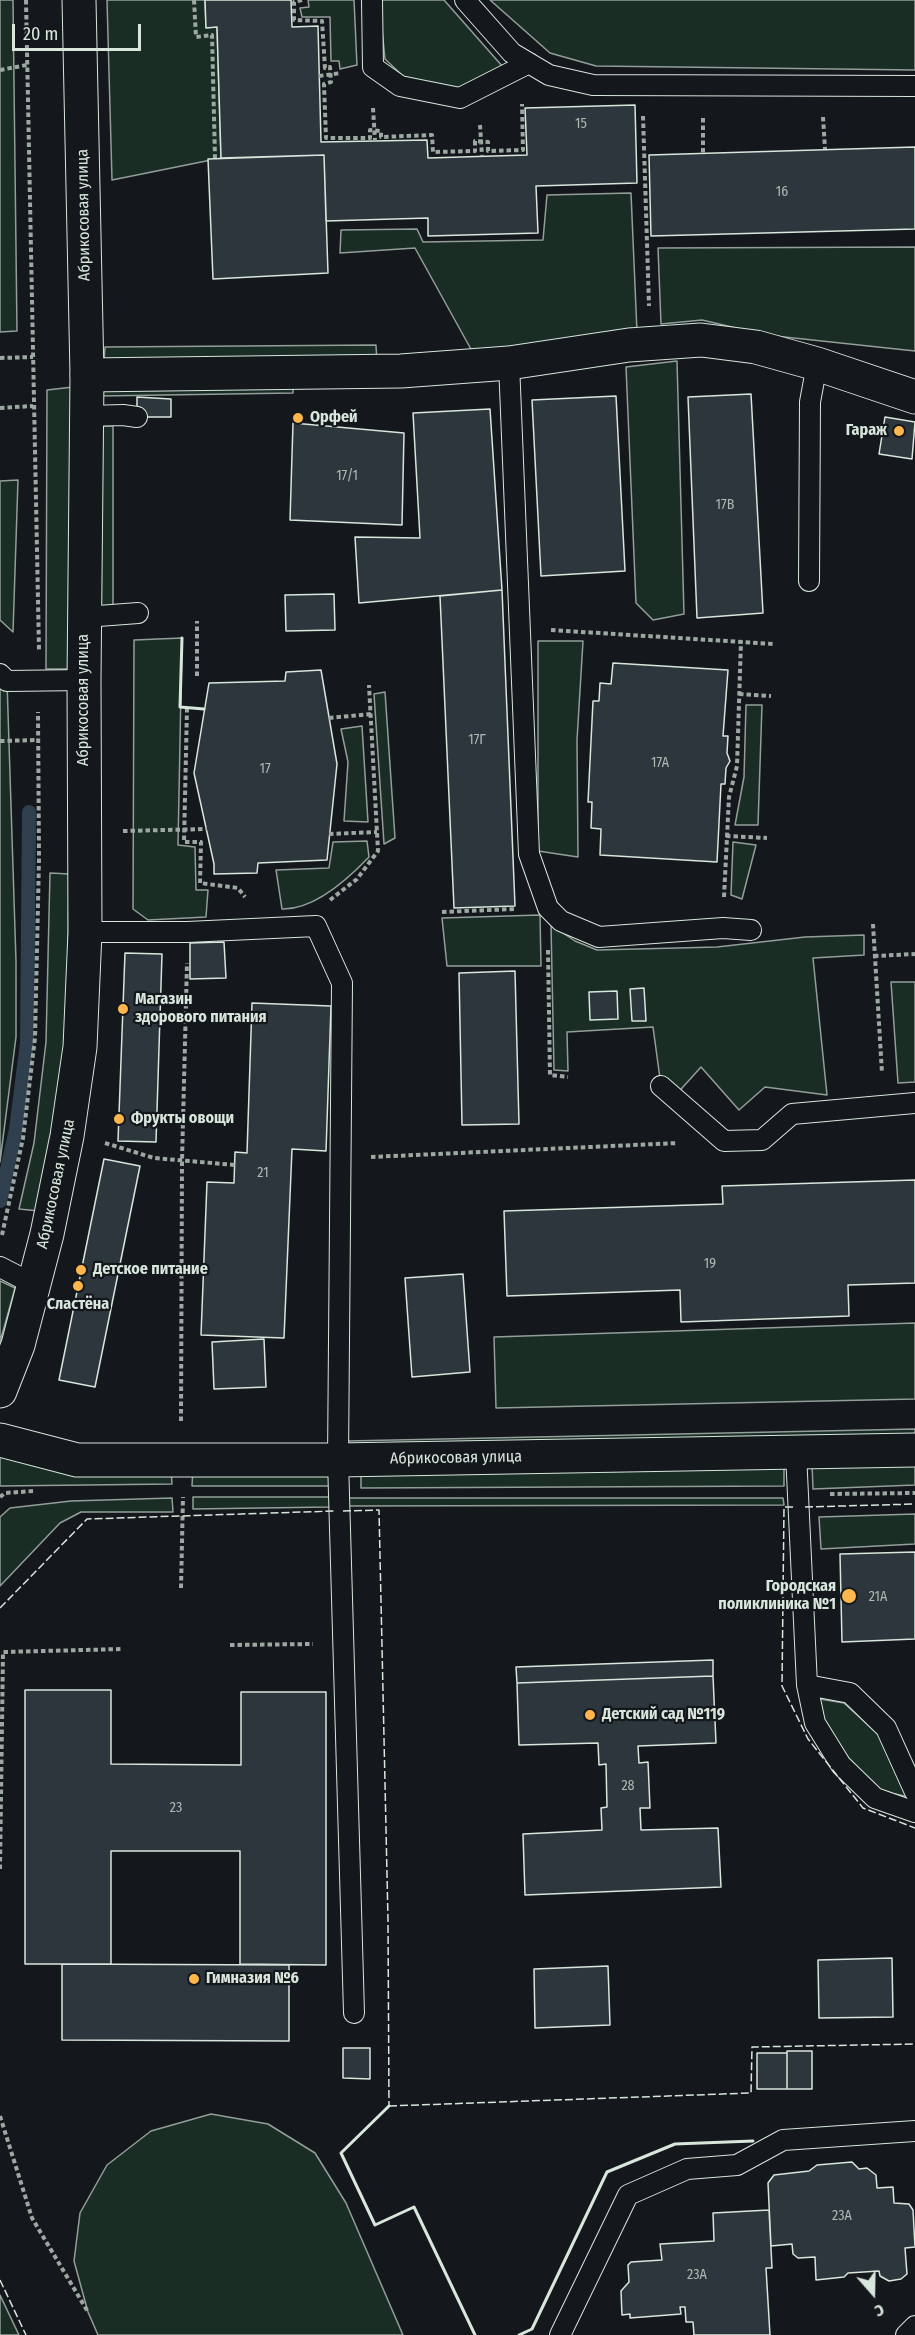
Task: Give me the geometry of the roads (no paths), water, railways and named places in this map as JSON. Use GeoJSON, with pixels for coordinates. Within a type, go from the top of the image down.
{"type":"FeatureCollection","features":[{"type":"Feature","properties":{"kind":"street","name":"Абрикосовая улица"},"geometry":{"type":"LineString","coordinates":[[0,1391],[18,1345],[47,1234],[80,1047],[85,932],[84,680],[87,375],[79,0]]}},
{"type":"Feature","properties":{"kind":"street"},"geometry":{"type":"LineString","coordinates":[[87,375],[401,371],[508,363],[629,345],[701,340],[756,347],[817,364],[915,398]]}},
{"type":"Feature","properties":{"kind":"street","name":"Абрикосовая улица"},"geometry":{"type":"LineString","coordinates":[[0,1440],[77,1460],[338,1460],[915,1449]]}},
{"type":"Feature","properties":{"kind":"lane"},"geometry":{"type":"LineString","coordinates":[[372,0],[373,67],[400,86],[460,98],[529,63]]}},
{"type":"Feature","properties":{"kind":"lane"},"geometry":{"type":"LineString","coordinates":[[465,0],[513,53],[549,75],[593,85],[915,86]]}},
{"type":"Feature","properties":{"kind":"lane"},"geometry":{"type":"LineString","coordinates":[[508,363],[529,854],[548,908],[561,921],[599,937],[723,928],[751,930]]}},
{"type":"Feature","properties":{"kind":"lane"},"geometry":{"type":"LineString","coordinates":[[808,581],[810,402],[817,364]]}},
{"type":"Feature","properties":{"kind":"lane"},"geometry":{"type":"LineString","coordinates":[[87,416],[137,417]]}},
{"type":"Feature","properties":{"kind":"lane"},"geometry":{"type":"LineString","coordinates":[[85,617],[138,613]]}},
{"type":"Feature","properties":{"kind":"lane"},"geometry":{"type":"LineString","coordinates":[[0,674],[7,681],[84,680]]}},
{"type":"Feature","properties":{"kind":"lane"},"geometry":{"type":"LineString","coordinates":[[85,932],[187,932],[316,926],[342,983],[338,1460],[354,2013]]}},
{"type":"Feature","properties":{"kind":"lane"},"geometry":{"type":"LineString","coordinates":[[661,1086],[724,1141],[762,1140],[792,1114],[915,1103]]}},
{"type":"Feature","properties":{"kind":"lane"},"geometry":{"type":"LineString","coordinates":[[0,1267],[33,1284]]}},
{"type":"Feature","properties":{"kind":"lane"},"geometry":{"type":"LineString","coordinates":[[796,1453],[807,1685],[815,1723],[841,1765],[875,1798],[915,1812]]}},
{"type":"Feature","properties":{"kind":"lane"},"geometry":{"type":"LineString","coordinates":[[807,1685],[849,1693],[886,1728],[915,1792]]}},
{"type":"Feature","properties":{"kind":"lane"},"geometry":{"type":"LineString","coordinates":[[560,2335],[628,2195],[687,2169],[738,2164],[783,2140],[915,2131]]}},
{"type":"Feature","properties":{"kind":"lane"},"geometry":{"type":"LineString","coordinates":[[906,2335],[915,2326]]}},
{"type":"Feature","properties":{"kind":"waterway"},"geometry":{"type":"LineString","coordinates":[[0,1201],[16,1129],[27,1043],[29,812]]}},
{"type":"Feature","properties":{"kind":"place","name":"Орфей"},"geometry":{"type":"Point","coordinates":[298,418]}},
{"type":"Feature","properties":{"kind":"place","name":"Гараж"},"geometry":{"type":"Point","coordinates":[899,431]}},
{"type":"Feature","properties":{"kind":"place","name":"Магазин здорового питания"},"geometry":{"type":"Point","coordinates":[123,1009]}},
{"type":"Feature","properties":{"kind":"place","name":"Фрукты овощи"},"geometry":{"type":"Point","coordinates":[119,1119]}},
{"type":"Feature","properties":{"kind":"place","name":"Детское питание"},"geometry":{"type":"Point","coordinates":[81,1270]}},
{"type":"Feature","properties":{"kind":"place","name":"Сластёна"},"geometry":{"type":"Point","coordinates":[78,1286]}},
{"type":"Feature","properties":{"kind":"place","name":"Городская поликлиника №1"},"geometry":{"type":"Point","coordinates":[849,1596]}},
{"type":"Feature","properties":{"kind":"place","name":"Детский сад №119"},"geometry":{"type":"Point","coordinates":[590,1715]}},
{"type":"Feature","properties":{"kind":"place","name":"Гимназия №6"},"geometry":{"type":"Point","coordinates":[194,1979]}}]}
